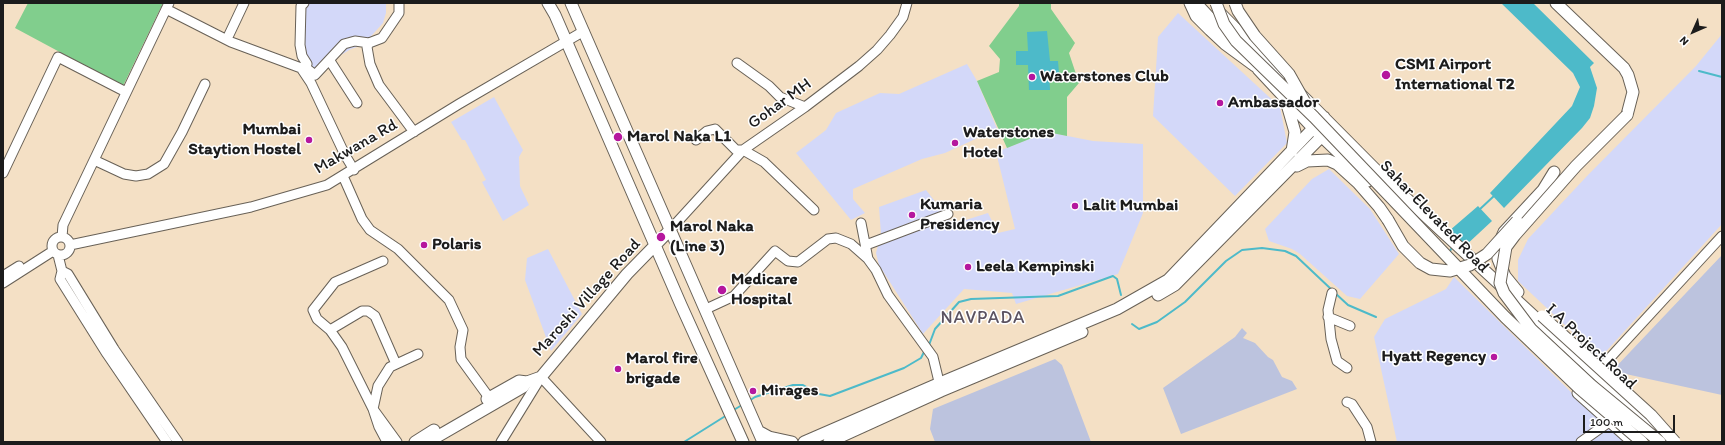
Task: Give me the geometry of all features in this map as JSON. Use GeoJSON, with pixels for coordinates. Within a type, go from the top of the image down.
{"type":"FeatureCollection","features":[{"type":"Feature","properties":{"kind":"main road"},"geometry":{"type":"LineString","coordinates":[[548,3],[556,15],[743,442]]}},
{"type":"Feature","properties":{"kind":"main road"},"geometry":{"type":"LineString","coordinates":[[571,3],[669,231],[706,310],[763,442]]}},
{"type":"Feature","properties":{"kind":"main road"},"geometry":{"type":"LineString","coordinates":[[1190,3],[1196,16],[1225,44],[1255,66]]}},
{"type":"Feature","properties":{"kind":"main road"},"geometry":{"type":"LineString","coordinates":[[1196,3],[1285,98],[1317,121]]}},
{"type":"Feature","properties":{"kind":"main road"},"geometry":{"type":"LineString","coordinates":[[1211,3],[1317,121]]}},
{"type":"Feature","properties":{"kind":"main road","name":"Sahar Elevated Road"},"geometry":{"type":"LineString","coordinates":[[1216,3],[1224,24],[1236,41],[1317,121],[1505,317],[1579,388],[1642,442]]}},
{"type":"Feature","properties":{"kind":"main road"},"geometry":{"type":"LineString","coordinates":[[1236,3],[1238,11],[1255,36],[1289,74],[1317,121],[1322,136],[1447,257],[1479,298],[1576,392],[1633,442]]}},
{"type":"Feature","properties":{"kind":"main road","name":"Sahar Elevated Road"},"geometry":{"type":"LineString","coordinates":[[1556,3],[1624,68],[1628,75],[1633,92],[1627,114],[1576,166],[1515,235],[1506,248],[1500,283],[1504,294],[1531,329],[1591,385],[1660,442]]}},
{"type":"Feature","properties":{"kind":"main road"},"geometry":{"type":"LineString","coordinates":[[1285,98],[1294,132],[1292,152]]}},
{"type":"Feature","properties":{"kind":"main road"},"geometry":{"type":"LineString","coordinates":[[829,442],[940,387],[1117,309],[1168,280],[1292,152],[1317,121]]}},
{"type":"Feature","properties":{"kind":"main road","name":"I A Project Road"},"geometry":{"type":"LineString","coordinates":[[1317,121],[1332,126],[1380,174],[1670,442]]}},
{"type":"Feature","properties":{"kind":"main road"},"geometry":{"type":"LineString","coordinates":[[804,442],[1119,317],[1175,285],[1332,126]]}},
{"type":"Feature","properties":{"kind":"main road"},"geometry":{"type":"LineString","coordinates":[[1305,155],[1320,150],[1329,149],[1339,153]]}},
{"type":"Feature","properties":{"kind":"main road"},"geometry":{"type":"LineString","coordinates":[[1288,172],[1307,161],[1328,160],[1337,164],[1358,183],[1380,207],[1403,246],[1420,263],[1439,270],[1450,271],[1460,269],[1487,254],[1557,177],[1576,166]]}},
{"type":"Feature","properties":{"kind":"main road"},"geometry":{"type":"LineString","coordinates":[[1554,172],[1543,190],[1504,232],[1497,248],[1498,259],[1505,276],[1514,288],[1542,316],[1651,415],[1675,442]]}},
{"type":"Feature","properties":{"kind":"main road","name":"Maroshi Village Road"},"geometry":{"type":"LineString","coordinates":[[415,442],[491,401],[523,387],[527,382],[540,377],[628,274],[669,231]]}},
{"type":"Feature","properties":{"kind":"main road"},"geometry":{"type":"LineString","coordinates":[[677,294],[695,287]]}},
{"type":"Feature","properties":{"kind":"main road","name":"Maroshi Village Road"},"geometry":{"type":"LineString","coordinates":[[428,442],[491,401]]}},
{"type":"Feature","properties":{"kind":"main road"},"geometry":{"type":"LineString","coordinates":[[758,431],[769,437],[792,442]]}},
{"type":"Feature","properties":{"kind":"street"},"geometry":{"type":"LineString","coordinates":[[227,39],[244,3]]}},
{"type":"Feature","properties":{"kind":"street"},"geometry":{"type":"LineString","coordinates":[[304,3],[301,6],[300,45],[302,56],[307,64],[305,67],[316,75],[344,44],[355,41],[369,43],[382,38],[399,13],[399,3]]}},
{"type":"Feature","properties":{"kind":"street","name":"Gohar MH"},"geometry":{"type":"LineString","coordinates":[[669,231],[743,150],[805,107],[859,66],[876,50],[890,35],[903,17],[907,3]]}},
{"type":"Feature","properties":{"kind":"street"},"geometry":{"type":"LineString","coordinates":[[62,237],[63,225],[167,6],[227,39],[301,68],[311,83],[345,155],[354,170]]}},
{"type":"Feature","properties":{"kind":"street","name":"Makwana Rd"},"geometry":{"type":"LineString","coordinates":[[70,246],[251,207],[327,185],[566,40],[584,31]]}},
{"type":"Feature","properties":{"kind":"street"},"geometry":{"type":"LineString","coordinates":[[369,43],[367,47],[370,64],[379,85],[414,132]]}},
{"type":"Feature","properties":{"kind":"street"},"geometry":{"type":"LineString","coordinates":[[3,173],[58,57],[126,92]]}},
{"type":"Feature","properties":{"kind":"street"},"geometry":{"type":"LineString","coordinates":[[330,61],[357,102]]}},
{"type":"Feature","properties":{"kind":"street"},"geometry":{"type":"LineString","coordinates":[[737,63],[769,86],[780,97],[805,107]]}},
{"type":"Feature","properties":{"kind":"street"},"geometry":{"type":"LineString","coordinates":[[94,160],[124,174],[136,176],[148,174],[164,164],[182,132],[205,84]]}},
{"type":"Feature","properties":{"kind":"street"},"geometry":{"type":"LineString","coordinates":[[696,140],[707,131],[715,129],[736,150],[743,150],[770,167],[814,210]]}},
{"type":"Feature","properties":{"kind":"street"},"geometry":{"type":"LineString","coordinates":[[343,176],[362,219],[370,230],[398,249],[449,300],[463,330],[460,347],[461,359],[491,401]]}},
{"type":"Feature","properties":{"kind":"street"},"geometry":{"type":"LineString","coordinates":[[866,245],[948,214]]}},
{"type":"Feature","properties":{"kind":"street"},"geometry":{"type":"LineString","coordinates":[[861,223],[868,259]]}},
{"type":"Feature","properties":{"kind":"street"},"geometry":{"type":"LineString","coordinates":[[1576,392],[1595,374],[1722,236]]}},
{"type":"Feature","properties":{"kind":"street"},"geometry":{"type":"LineString","coordinates":[[3,276],[54,251],[67,253],[70,246],[68,240],[62,237],[55,239],[54,251],[62,271],[60,279],[167,442]]}},
{"type":"Feature","properties":{"kind":"street"},"geometry":{"type":"LineString","coordinates":[[706,310],[734,296],[775,251],[788,261],[798,262],[828,239],[836,238],[851,244],[868,259],[876,270],[888,295],[933,357],[940,387]]}},
{"type":"Feature","properties":{"kind":"street"},"geometry":{"type":"LineString","coordinates":[[3,283],[54,251]]}},
{"type":"Feature","properties":{"kind":"street"},"geometry":{"type":"LineString","coordinates":[[383,261],[335,282],[313,310],[317,319],[330,330],[342,347],[373,409],[379,427],[388,442]]}},
{"type":"Feature","properties":{"kind":"street"},"geometry":{"type":"LineString","coordinates":[[62,271],[68,274],[114,349],[178,442]]}},
{"type":"Feature","properties":{"kind":"street"},"geometry":{"type":"LineString","coordinates":[[1332,293],[1328,317],[1333,351],[1337,360],[1347,368]]}},
{"type":"Feature","properties":{"kind":"street"},"geometry":{"type":"LineString","coordinates":[[330,330],[362,312],[368,311],[375,316],[396,364]]}},
{"type":"Feature","properties":{"kind":"street"},"geometry":{"type":"LineString","coordinates":[[1328,317],[1350,326]]}},
{"type":"Feature","properties":{"kind":"street"},"geometry":{"type":"LineString","coordinates":[[397,442],[373,409],[378,386],[390,367],[418,354]]}},
{"type":"Feature","properties":{"kind":"street"},"geometry":{"type":"LineString","coordinates":[[501,442],[540,377],[601,442]]}},
{"type":"Feature","properties":{"kind":"street"},"geometry":{"type":"LineString","coordinates":[[1347,402],[1352,404],[1367,427],[1370,442]]}},
{"type":"Feature","properties":{"kind":"street"},"geometry":{"type":"LineString","coordinates":[[1581,442],[1609,422]]}},
{"type":"Feature","properties":{"kind":"shaded area"},"geometry":{"type":"Polygon","coordinates":[[[298,3],[386,3],[386,13],[383,23],[363,45],[351,49],[336,58],[317,79],[298,62],[298,3]]]}},
{"type":"Feature","properties":{"kind":"shaded area"},"geometry":{"type":"Polygon","coordinates":[[[1178,13],[1280,107],[1287,143],[1235,196],[1153,116],[1158,37],[1178,13]]]}},
{"type":"Feature","properties":{"kind":"shaded area"},"geometry":{"type":"Polygon","coordinates":[[[1722,34],[1722,224],[1600,358],[1518,281],[1518,260],[1528,239],[1587,176],[1696,66],[1722,34]]]}},
{"type":"Feature","properties":{"kind":"shaded area"},"geometry":{"type":"Polygon","coordinates":[[[967,64],[977,81],[997,129],[945,153],[922,159],[853,189],[853,199],[865,213],[851,220],[796,153],[826,130],[836,113],[880,93],[899,94],[967,64]]]}},
{"type":"Feature","properties":{"kind":"shaded area"},"geometry":{"type":"Polygon","coordinates":[[[494,97],[523,150],[519,157],[520,186],[529,205],[503,221],[482,182],[486,180],[465,140],[462,140],[451,122],[494,97]]]}},
{"type":"Feature","properties":{"kind":"shaded area"},"geometry":{"type":"Polygon","coordinates":[[[1047,132],[1093,141],[1143,144],[1143,213],[1118,274],[1016,304],[1012,293],[964,289],[923,334],[879,265],[876,253],[881,234],[879,207],[926,190],[953,224],[988,213],[998,233],[1015,229],[996,152],[1047,132]]]}},
{"type":"Feature","properties":{"kind":"shaded area"},"geometry":{"type":"Polygon","coordinates":[[[1329,169],[1370,209],[1399,254],[1360,299],[1347,296],[1300,254],[1292,249],[1269,241],[1265,229],[1312,179],[1329,169]]]}},
{"type":"Feature","properties":{"kind":"shaded area"},"geometry":{"type":"Polygon","coordinates":[[[548,249],[582,314],[551,351],[525,280],[527,258],[548,249]]]}},
{"type":"Feature","properties":{"kind":"shaded area"},"geometry":{"type":"Polygon","coordinates":[[[1722,255],[1722,395],[1612,371],[1722,255]]]}},
{"type":"Feature","properties":{"kind":"shaded area"},"geometry":{"type":"Polygon","coordinates":[[[1454,277],[1572,393],[1628,442],[1397,442],[1374,337],[1385,319],[1446,289],[1454,277]]]}},
{"type":"Feature","properties":{"kind":"shaded area"},"geometry":{"type":"Polygon","coordinates":[[[1242,328],[1247,333],[1243,338],[1255,343],[1268,357],[1273,360],[1282,377],[1292,381],[1297,389],[1181,434],[1163,388],[1235,337],[1242,328]]]}},
{"type":"Feature","properties":{"kind":"shaded area"},"geometry":{"type":"Polygon","coordinates":[[[1055,359],[1062,365],[1091,442],[935,442],[930,429],[933,409],[1055,359]]]}},
{"type":"Feature","properties":{"kind":"green space"},"geometry":{"type":"Polygon","coordinates":[[[28,3],[163,3],[123,86],[15,28],[28,3]]]}},
{"type":"Feature","properties":{"kind":"green space","name":"Waterstones Club"},"geometry":{"type":"Polygon","coordinates":[[[1019,3],[1051,3],[1051,9],[1075,43],[1069,53],[1079,83],[1067,97],[1067,136],[1047,132],[1007,148],[977,81],[999,72],[1000,59],[989,46],[1019,6],[1019,3]]]}},
{"type":"Feature","properties":{"kind":"water"},"geometry":{"type":"Polygon","coordinates":[[[1501,3],[1533,3],[1594,63],[1590,67],[1597,88],[1590,118],[1504,208],[1490,193],[1572,106],[1580,87],[1573,73],[1501,3]]]}},
{"type":"Feature","properties":{"kind":"water","name":"Waterstones Club"},"geometry":{"type":"Polygon","coordinates":[[[1047,31],[1050,61],[1058,61],[1059,73],[1049,73],[1050,90],[1029,90],[1028,65],[1016,65],[1016,51],[1028,51],[1027,32],[1047,31]]]}},
{"type":"Feature","properties":{"kind":"water"},"geometry":{"type":"Polygon","coordinates":[[[1478,206],[1492,221],[1464,247],[1449,231],[1478,206]]]}},
{"type":"Feature","properties":{"kind":"waterway"},"geometry":{"type":"LineString","coordinates":[[1699,71],[1722,77]]}},
{"type":"Feature","properties":{"kind":"waterway"},"geometry":{"type":"LineString","coordinates":[[1479,210],[1495,195]]}},
{"type":"Feature","properties":{"kind":"waterway"},"geometry":{"type":"LineString","coordinates":[[1132,324],[1139,329],[1157,322],[1185,302],[1226,261],[1242,250],[1262,248],[1285,251],[1296,256],[1332,290]]}},
{"type":"Feature","properties":{"kind":"waterway"},"geometry":{"type":"LineString","coordinates":[[1449,254],[1451,249]]}},
{"type":"Feature","properties":{"kind":"waterway"},"geometry":{"type":"LineString","coordinates":[[929,345],[935,329],[959,302],[971,299],[1058,296],[1113,276],[1117,279],[1121,295]]}},
{"type":"Feature","properties":{"kind":"waterway"},"geometry":{"type":"LineString","coordinates":[[1335,293],[1348,305],[1376,317]]}},
{"type":"Feature","properties":{"kind":"waterway"},"geometry":{"type":"LineString","coordinates":[[749,401],[755,397],[793,385],[803,385],[819,394],[830,396],[904,368],[921,358],[925,350]]}},
{"type":"Feature","properties":{"kind":"waterway"},"geometry":{"type":"LineString","coordinates":[[732,411],[742,405]]}},
{"type":"Feature","properties":{"kind":"waterway"},"geometry":{"type":"LineString","coordinates":[[684,442],[727,415]]}},
{"type":"Feature","properties":{"kind":"place","name":"CSMI Airport International T2"},"geometry":{"type":"Point","coordinates":[1386,75]}},
{"type":"Feature","properties":{"kind":"place","name":"Waterstones Club"},"geometry":{"type":"Point","coordinates":[1032,77]}},
{"type":"Feature","properties":{"kind":"place","name":"Ambassador"},"geometry":{"type":"Point","coordinates":[1220,103]}},
{"type":"Feature","properties":{"kind":"place","name":"Marol Naka L1"},"geometry":{"type":"Point","coordinates":[618,137]}},
{"type":"Feature","properties":{"kind":"place","name":"Mumbai Staytion Hostel"},"geometry":{"type":"Point","coordinates":[309,140]}},
{"type":"Feature","properties":{"kind":"place","name":"Waterstones Hotel"},"geometry":{"type":"Point","coordinates":[955,143]}},
{"type":"Feature","properties":{"kind":"place","name":"Lalit Mumbai"},"geometry":{"type":"Point","coordinates":[1075,206]}},
{"type":"Feature","properties":{"kind":"place","name":"Kumaria Presidency"},"geometry":{"type":"Point","coordinates":[912,215]}},
{"type":"Feature","properties":{"kind":"place","name":"Marol Naka (Line 3)"},"geometry":{"type":"Point","coordinates":[661,237]}},
{"type":"Feature","properties":{"kind":"place","name":"Polaris"},"geometry":{"type":"Point","coordinates":[424,245]}},
{"type":"Feature","properties":{"kind":"place","name":"Leela Kempinski"},"geometry":{"type":"Point","coordinates":[968,267]}},
{"type":"Feature","properties":{"kind":"place","name":"Medicare Hospital"},"geometry":{"type":"Point","coordinates":[722,290]}},
{"type":"Feature","properties":{"kind":"place","name":"Hyatt Regency"},"geometry":{"type":"Point","coordinates":[1494,357]}},
{"type":"Feature","properties":{"kind":"place","name":"Marol fire brigade"},"geometry":{"type":"Point","coordinates":[618,369]}},
{"type":"Feature","properties":{"kind":"place","name":"Mirages"},"geometry":{"type":"Point","coordinates":[753,391]}},
{"type":"Feature","properties":{"kind":"district","name":"NAVPADA"},"geometry":{"type":"Point","coordinates":[983,318]}}]}
